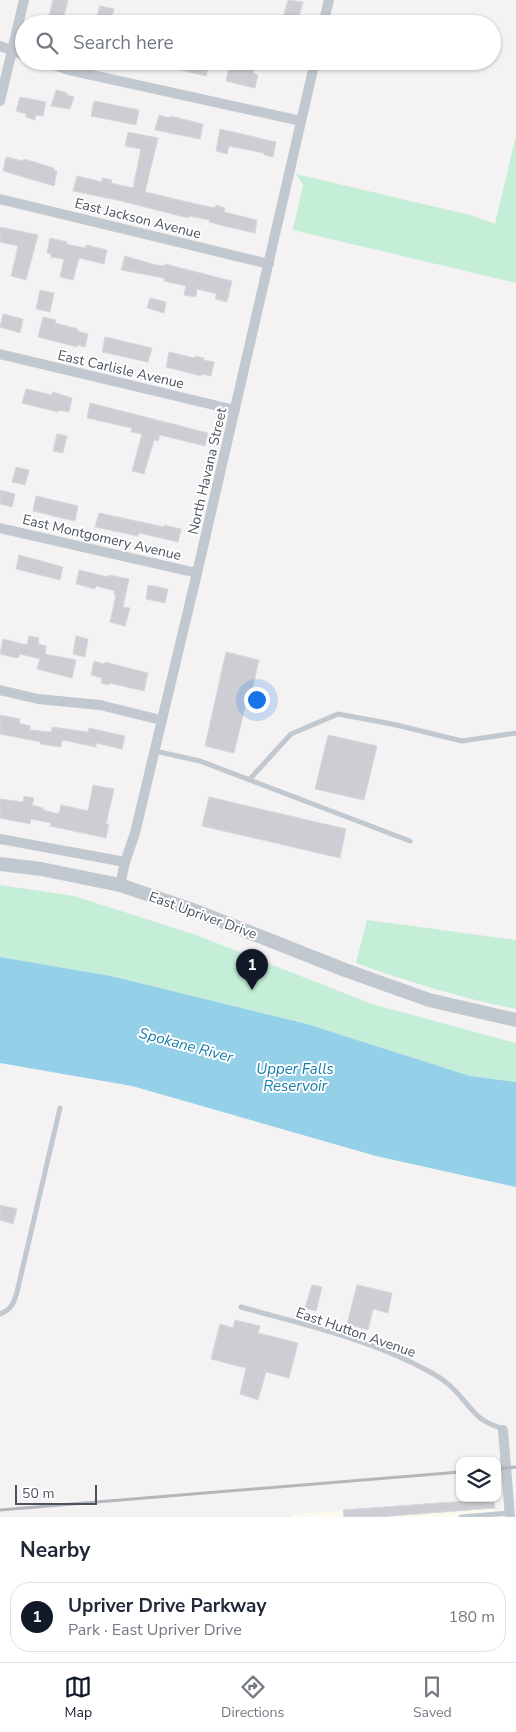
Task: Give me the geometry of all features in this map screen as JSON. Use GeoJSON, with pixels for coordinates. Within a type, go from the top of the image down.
{"type":"FeatureCollection","features":[{"type":"Feature","properties":{"kind":"street"},"geometry":{"type":"LineString","coordinates":[[20,15],[24,0]]}},
{"type":"Feature","properties":{"kind":"street"},"geometry":{"type":"LineString","coordinates":[[325,15],[329,0]]}},
{"type":"Feature","properties":{"kind":"street"},"geometry":{"type":"LineString","coordinates":[[0,101],[15,38]]}},
{"type":"Feature","properties":{"kind":"street"},"geometry":{"type":"LineString","coordinates":[[0,46],[15,51]]}},
{"type":"Feature","properties":{"kind":"street"},"geometry":{"type":"LineString","coordinates":[[69,70],[301,121]]}},
{"type":"Feature","properties":{"kind":"street","name":"North Havana Street"},"geometry":{"type":"LineString","coordinates":[[120,885],[125,862],[135,833],[197,574],[313,70]]}},
{"type":"Feature","properties":{"kind":"street","name":"East Jackson Avenue"},"geometry":{"type":"LineString","coordinates":[[0,199],[269,264]]}},
{"type":"Feature","properties":{"kind":"street","name":"East Carlisle Avenue"},"geometry":{"type":"LineString","coordinates":[[0,354],[235,410]]}},
{"type":"Feature","properties":{"kind":"street","name":"East Montgomery Avenue"},"geometry":{"type":"LineString","coordinates":[[0,528],[197,574]]}},
{"type":"Feature","properties":{"kind":"street"},"geometry":{"type":"LineString","coordinates":[[0,690],[38,699],[100,705],[161,720]]}},
{"type":"Feature","properties":{"kind":"street"},"geometry":{"type":"LineString","coordinates":[[0,839],[125,862]]}},
{"type":"Feature","properties":{"kind":"street","name":"East Upriver Drive"},"geometry":{"type":"LineString","coordinates":[[0,864],[41,869],[120,885],[193,910],[345,970],[429,1000],[516,1020]]}},
{"type":"Feature","properties":{"kind":"street"},"geometry":{"type":"LineString","coordinates":[[504,1430],[510,1515]]}},
{"type":"Feature","properties":{"kind":"lane"},"geometry":{"type":"LineString","coordinates":[[249,780],[291,734],[338,714],[392,724],[462,741],[516,733]]}},
{"type":"Feature","properties":{"kind":"lane"},"geometry":{"type":"LineString","coordinates":[[154,751],[200,761],[410,841]]}},
{"type":"Feature","properties":{"kind":"lane"},"geometry":{"type":"LineString","coordinates":[[0,1314],[13,1305],[17,1292],[60,1108]]}},
{"type":"Feature","properties":{"kind":"lane","name":"East Hutton Avenue"},"geometry":{"type":"LineString","coordinates":[[241,1307],[328,1332],[408,1361],[434,1373],[454,1388],[481,1419],[504,1430]]}},
{"type":"Feature","properties":{"kind":"lane"},"geometry":{"type":"LineString","coordinates":[[461,1517],[510,1515]]}},
{"type":"Feature","properties":{"kind":"shaded area"},"geometry":{"type":"Polygon","coordinates":[[[456,1502],[495,1502],[496,1517],[293,1517],[293,1514],[456,1502]]]}},
{"type":"Feature","properties":{"kind":"green space"},"geometry":{"type":"Polygon","coordinates":[[[516,135],[516,283],[293,230],[303,185],[296,174],[474,216],[495,224],[516,135]]]}},
{"type":"Feature","properties":{"kind":"green space"},"geometry":{"type":"Polygon","coordinates":[[[0,885],[74,896],[196,935],[372,1004],[516,1043],[516,1082],[470,1076],[307,1024],[111,976],[0,957],[0,885]]]}},
{"type":"Feature","properties":{"kind":"green space"},"geometry":{"type":"Polygon","coordinates":[[[367,920],[516,940],[516,1009],[435,989],[356,963],[367,920]]]}},
{"type":"Feature","properties":{"kind":"water","name":"Upper Falls Reservoir"},"geometry":{"type":"Polygon","coordinates":[[[0,957],[111,976],[307,1024],[470,1076],[516,1082],[516,1187],[376,1156],[132,1086],[0,1063],[0,957]]]}},
{"type":"Feature","properties":{"kind":"building"},"geometry":{"type":"Polygon","coordinates":[[[53,0],[68,0],[64,15],[49,15],[53,0]]]}},
{"type":"Feature","properties":{"kind":"building"},"geometry":{"type":"Polygon","coordinates":[[[288,0],[303,2],[300,15],[284,15],[288,0]]]}},
{"type":"Feature","properties":{"kind":"building"},"geometry":{"type":"Polygon","coordinates":[[[100,6],[114,9],[112,15],[98,15],[100,6]]]}},
{"type":"Feature","properties":{"kind":"building"},"geometry":{"type":"Polygon","coordinates":[[[180,70],[207,70],[206,76],[180,70]]]}},
{"type":"Feature","properties":{"kind":"building"},"geometry":{"type":"Polygon","coordinates":[[[229,70],[254,70],[253,73],[258,75],[255,88],[226,81],[229,70]]]}},
{"type":"Feature","properties":{"kind":"building"},"geometry":{"type":"Polygon","coordinates":[[[56,90],[74,97],[70,109],[51,106],[56,90]]]}},
{"type":"Feature","properties":{"kind":"building"},"geometry":{"type":"Polygon","coordinates":[[[20,97],[46,102],[43,116],[36,115],[35,120],[26,117],[26,114],[16,111],[20,97]]]}},
{"type":"Feature","properties":{"kind":"building"},"geometry":{"type":"Polygon","coordinates":[[[94,101],[139,110],[136,125],[91,116],[94,101]]]}},
{"type":"Feature","properties":{"kind":"building"},"geometry":{"type":"Polygon","coordinates":[[[159,115],[203,124],[200,139],[155,130],[159,115]]]}},
{"type":"Feature","properties":{"kind":"building"},"geometry":{"type":"Polygon","coordinates":[[[220,129],[276,142],[273,157],[264,155],[264,153],[229,146],[227,154],[216,151],[220,129]]]}},
{"type":"Feature","properties":{"kind":"building"},"geometry":{"type":"Polygon","coordinates":[[[128,132],[158,138],[145,192],[215,208],[216,205],[225,208],[224,212],[257,220],[255,233],[209,222],[210,220],[189,216],[188,218],[73,191],[77,176],[102,182],[102,178],[112,180],[111,183],[133,188],[141,149],[125,146],[128,132]]]}},
{"type":"Feature","properties":{"kind":"building"},"geometry":{"type":"Polygon","coordinates":[[[6,157],[23,161],[24,159],[54,168],[54,171],[57,171],[54,186],[3,171],[6,157]]]}},
{"type":"Feature","properties":{"kind":"building"},"geometry":{"type":"Polygon","coordinates":[[[0,227],[38,235],[26,280],[11,276],[18,246],[0,242],[0,227]]]}},
{"type":"Feature","properties":{"kind":"building"},"geometry":{"type":"Polygon","coordinates":[[[50,238],[67,242],[66,244],[86,248],[86,245],[107,250],[104,264],[79,258],[73,280],[60,277],[64,259],[51,257],[51,254],[47,253],[50,238]]]}},
{"type":"Feature","properties":{"kind":"building"},"geometry":{"type":"Polygon","coordinates":[[[125,256],[156,265],[165,266],[165,264],[232,281],[227,302],[215,299],[217,294],[197,289],[196,297],[184,295],[186,286],[164,281],[164,278],[121,270],[125,256]]]}},
{"type":"Feature","properties":{"kind":"building"},"geometry":{"type":"Polygon","coordinates":[[[40,290],[54,293],[50,312],[36,309],[40,290]]]}},
{"type":"Feature","properties":{"kind":"building"},"geometry":{"type":"Polygon","coordinates":[[[150,298],[166,302],[164,313],[147,308],[150,298]]]}},
{"type":"Feature","properties":{"kind":"building"},"geometry":{"type":"Polygon","coordinates":[[[3,314],[23,319],[20,333],[0,327],[3,314]]]}},
{"type":"Feature","properties":{"kind":"building"},"geometry":{"type":"Polygon","coordinates":[[[43,317],[56,320],[55,323],[78,329],[77,331],[88,334],[85,347],[77,345],[77,347],[38,337],[43,317]]]}},
{"type":"Feature","properties":{"kind":"building"},"geometry":{"type":"Polygon","coordinates":[[[105,337],[152,348],[148,362],[102,352],[105,337]]]}},
{"type":"Feature","properties":{"kind":"building"},"geometry":{"type":"Polygon","coordinates":[[[169,352],[194,358],[195,356],[204,358],[203,360],[214,362],[211,376],[201,374],[201,376],[166,367],[169,352]]]}},
{"type":"Feature","properties":{"kind":"building"},"geometry":{"type":"Polygon","coordinates":[[[26,389],[52,395],[53,392],[72,398],[69,412],[59,410],[58,412],[22,403],[26,389]]]}},
{"type":"Feature","properties":{"kind":"building"},"geometry":{"type":"Polygon","coordinates":[[[90,403],[208,433],[205,446],[160,435],[158,441],[154,440],[144,474],[132,471],[142,434],[131,432],[132,428],[87,418],[90,403]]]}},
{"type":"Feature","properties":{"kind":"building"},"geometry":{"type":"Polygon","coordinates":[[[57,434],[67,436],[63,453],[53,451],[57,434]]]}},
{"type":"Feature","properties":{"kind":"building"},"geometry":{"type":"Polygon","coordinates":[[[16,467],[29,470],[25,485],[12,482],[16,467]]]}},
{"type":"Feature","properties":{"kind":"building"},"geometry":{"type":"Polygon","coordinates":[[[0,490],[15,494],[12,507],[0,504],[0,490]]]}},
{"type":"Feature","properties":{"kind":"building"},"geometry":{"type":"Polygon","coordinates":[[[36,496],[78,506],[75,521],[33,511],[36,496]]]}},
{"type":"Feature","properties":{"kind":"building"},"geometry":{"type":"Polygon","coordinates":[[[99,513],[181,529],[178,542],[139,533],[138,536],[95,527],[99,513]]]}},
{"type":"Feature","properties":{"kind":"building"},"geometry":{"type":"Polygon","coordinates":[[[19,555],[63,567],[60,580],[16,569],[19,555]]]}},
{"type":"Feature","properties":{"kind":"building"},"geometry":{"type":"Polygon","coordinates":[[[79,570],[108,577],[109,575],[129,579],[123,607],[130,608],[125,626],[110,622],[116,595],[114,595],[115,591],[96,586],[95,589],[76,584],[79,570]]]}},
{"type":"Feature","properties":{"kind":"building"},"geometry":{"type":"Polygon","coordinates":[[[148,585],[168,589],[165,603],[146,599],[148,585]]]}},
{"type":"Feature","properties":{"kind":"building"},"geometry":{"type":"Polygon","coordinates":[[[29,636],[39,638],[38,644],[46,646],[45,654],[76,660],[72,678],[37,669],[40,659],[20,654],[16,658],[0,654],[3,639],[27,645],[29,636]]]}},
{"type":"Feature","properties":{"kind":"building"},"geometry":{"type":"Polygon","coordinates":[[[76,636],[88,639],[85,657],[73,654],[76,636]]]}},
{"type":"Feature","properties":{"kind":"building"},"geometry":{"type":"Polygon","coordinates":[[[226,652],[259,660],[250,700],[247,699],[234,753],[205,746],[226,652]]]}},
{"type":"Feature","properties":{"kind":"building"},"geometry":{"type":"Polygon","coordinates":[[[94,661],[148,673],[144,691],[110,683],[109,685],[101,683],[102,678],[91,675],[94,661]]]}},
{"type":"Feature","properties":{"kind":"building"},"geometry":{"type":"Polygon","coordinates":[[[0,715],[20,719],[19,723],[30,726],[30,730],[51,732],[52,727],[88,732],[89,728],[125,736],[122,749],[96,743],[96,747],[62,740],[61,747],[40,744],[41,742],[0,734],[0,715]]]}},
{"type":"Feature","properties":{"kind":"building"},"geometry":{"type":"Polygon","coordinates":[[[328,735],[377,746],[364,800],[315,789],[328,735]]]}},
{"type":"Feature","properties":{"kind":"building"},"geometry":{"type":"Polygon","coordinates":[[[93,785],[114,789],[106,824],[109,824],[106,838],[50,826],[51,823],[31,819],[30,824],[0,818],[0,799],[23,802],[24,796],[34,798],[32,805],[59,814],[61,805],[88,811],[93,785]]]}},
{"type":"Feature","properties":{"kind":"building"},"geometry":{"type":"Polygon","coordinates":[[[209,797],[346,829],[340,858],[202,826],[209,797]]]}},
{"type":"Feature","properties":{"kind":"building"},"geometry":{"type":"Polygon","coordinates":[[[0,1205],[17,1209],[13,1224],[0,1220],[0,1205]]]}},
{"type":"Feature","properties":{"kind":"building"},"geometry":{"type":"Polygon","coordinates":[[[312,1285],[322,1287],[316,1311],[305,1308],[312,1285]]]}},
{"type":"Feature","properties":{"kind":"building"},"geometry":{"type":"Polygon","coordinates":[[[357,1285],[392,1293],[388,1313],[373,1309],[368,1330],[347,1324],[357,1285]]]}},
{"type":"Feature","properties":{"kind":"building"},"geometry":{"type":"Polygon","coordinates":[[[235,1320],[260,1326],[258,1333],[298,1343],[289,1378],[266,1372],[258,1400],[240,1394],[246,1368],[211,1359],[220,1324],[233,1328],[235,1320]]]}},
{"type":"Feature","properties":{"kind":"building"},"geometry":{"type":"Polygon","coordinates":[[[456,1502],[494,1502],[495,1508],[379,1517],[344,1517],[343,1510],[456,1502]]]}},
{"type":"Feature","properties":{"kind":"railway"},"geometry":{"type":"LineString","coordinates":[[501,1469],[516,1467]]}},
{"type":"Feature","properties":{"kind":"railway"},"geometry":{"type":"LineString","coordinates":[[0,1510],[456,1472]]}},
{"type":"Feature","properties":{"kind":"place","name":"Upriver Drive Parkway"},"geometry":{"type":"Point","coordinates":[252,990]}},
{"type":"Feature","properties":{"kind":"water label","name":"Spokane River"},"geometry":{"type":"Point","coordinates":[186,1045]}}]}
